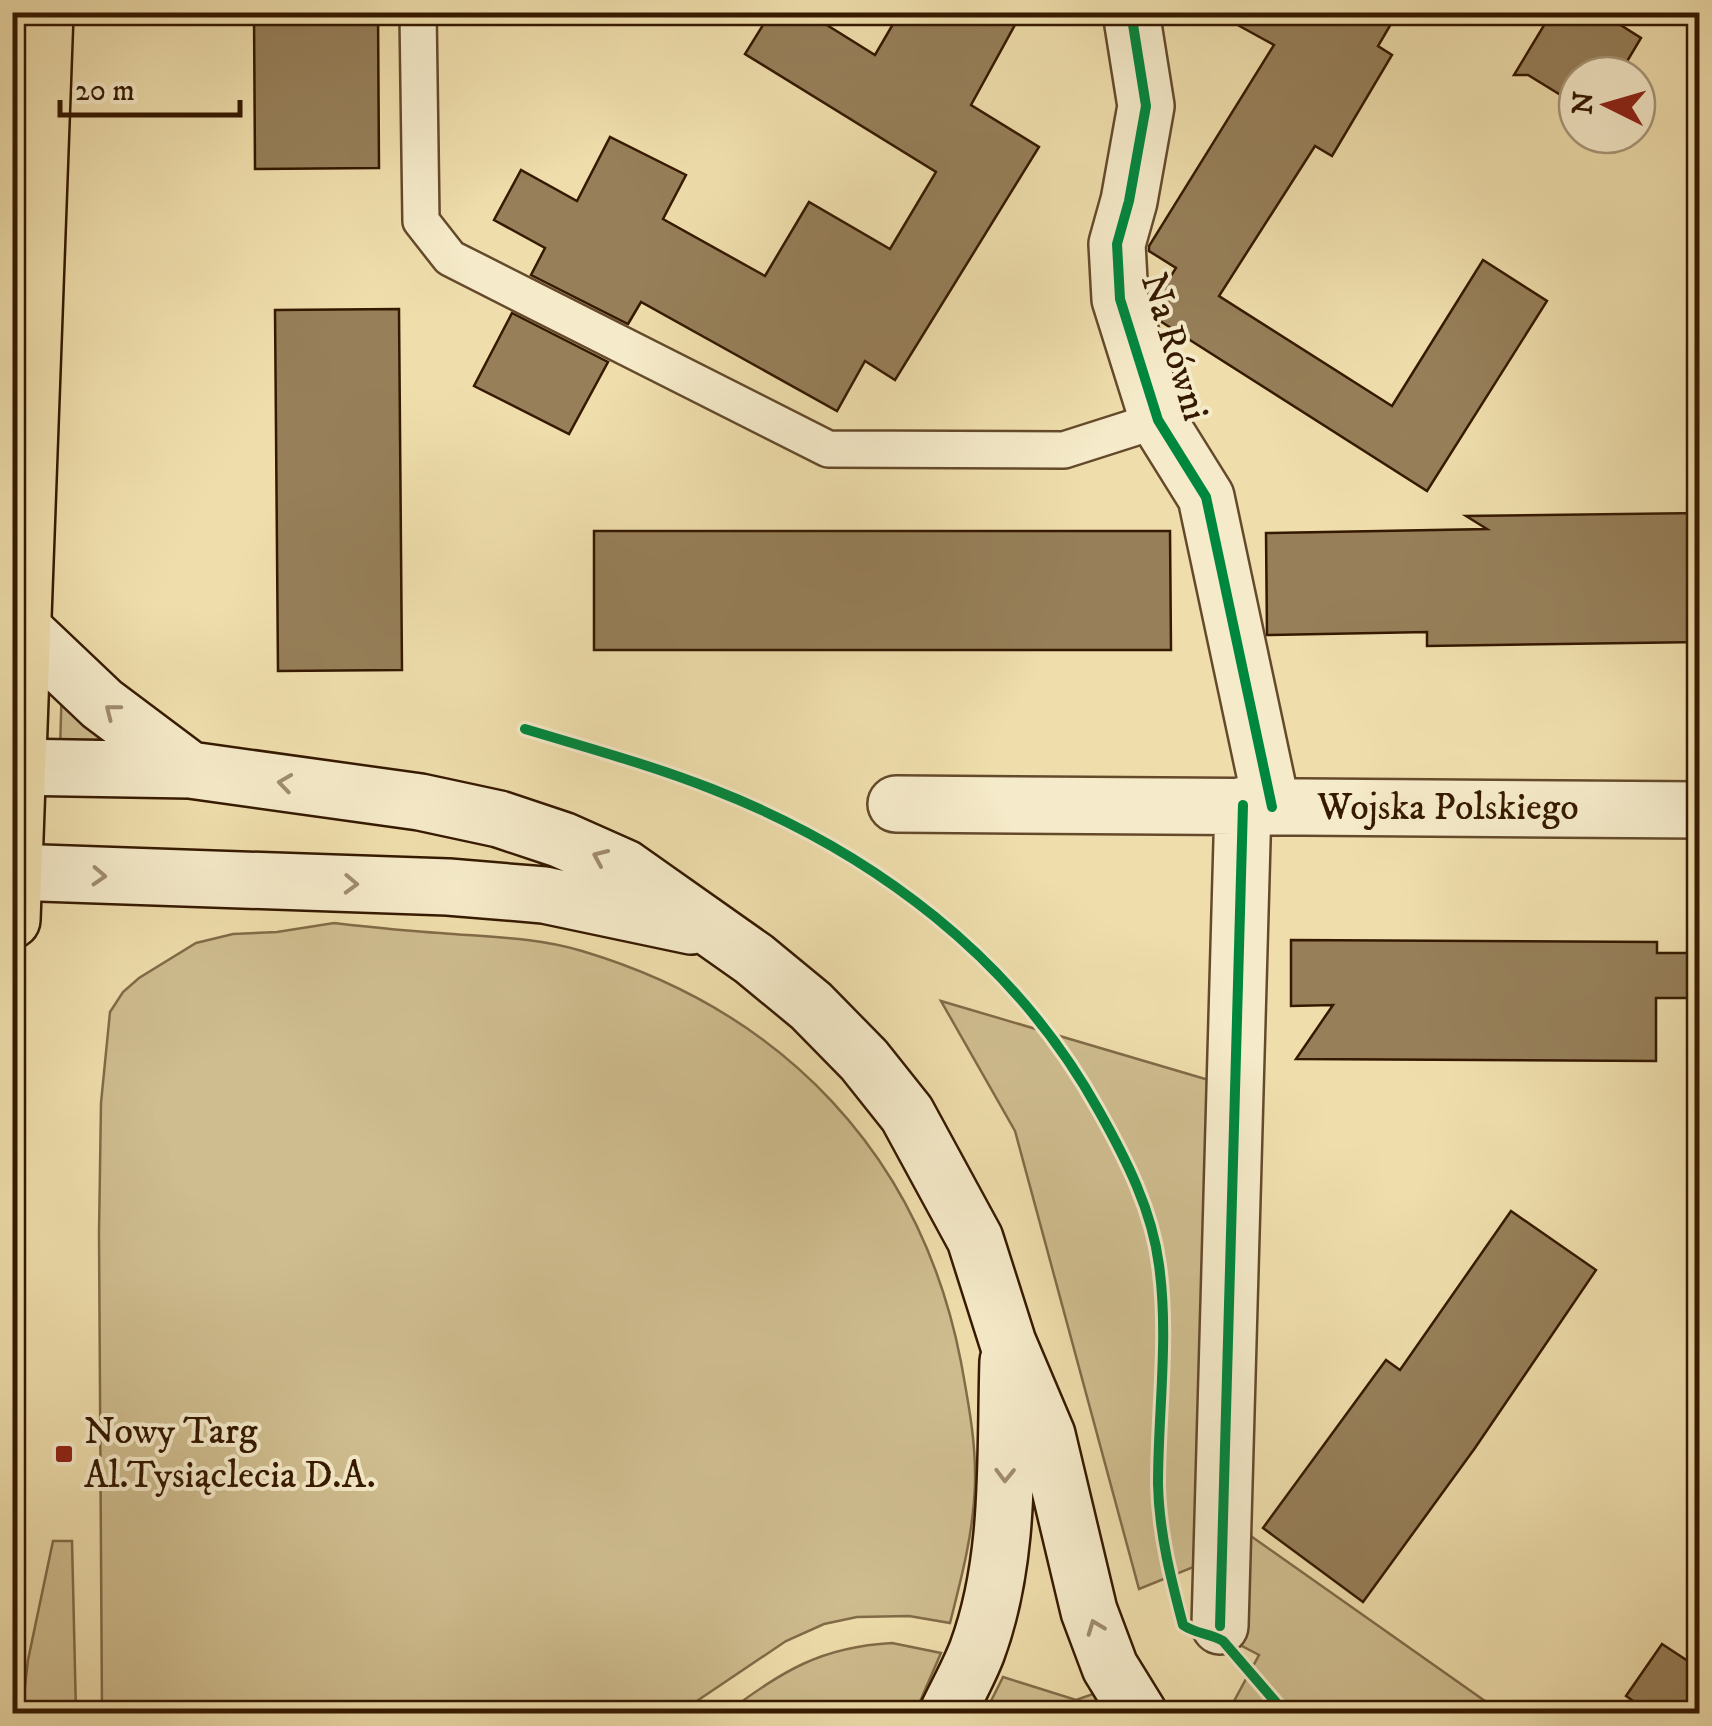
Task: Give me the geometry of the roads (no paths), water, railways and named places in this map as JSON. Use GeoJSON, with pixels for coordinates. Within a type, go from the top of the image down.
{"type":"FeatureCollection","features":[{"type":"Feature","properties":{"kind":"main road"},"geometry":{"type":"LineString","coordinates":[[44,12],[13,888],[448,887],[525,893],[710,930]]}},
{"type":"Feature","properties":{"kind":"main road","name":"Na Równi"},"geometry":{"type":"LineString","coordinates":[[1131,12],[1146,106],[1130,201],[1116,244],[1120,299],[1158,420],[1206,497],[1258,806],[1220,1626]]}},
{"type":"Feature","properties":{"kind":"main road"},"geometry":{"type":"LineString","coordinates":[[24,629],[102,704],[190,770]]}},
{"type":"Feature","properties":{"kind":"main road"},"geometry":{"type":"LineString","coordinates":[[16,767],[190,770],[420,802],[499,818],[625,868],[811,1006],[864,1060],[907,1114],[975,1239],[1008,1343],[1047,1435],[1089,1610],[1110,1667],[1139,1714]]}},
{"type":"Feature","properties":{"kind":"main road","name":"Wojska Polskiego"},"geometry":{"type":"LineString","coordinates":[[896,804],[1700,810]]}},
{"type":"Feature","properties":{"kind":"main road"},"geometry":{"type":"LineString","coordinates":[[946,1714],[978,1650],[1004,1522],[1008,1343]]}},
{"type":"Feature","properties":{"kind":"lane"},"geometry":{"type":"LineString","coordinates":[[418,12],[421,222],[450,258],[828,450],[1064,450],[1158,420]]}},
{"type":"Feature","properties":{"kind":"place","name":"Nowy Targ Al.Tysiąclecia D.A."},"geometry":{"type":"Point","coordinates":[64,1454]}}]}
